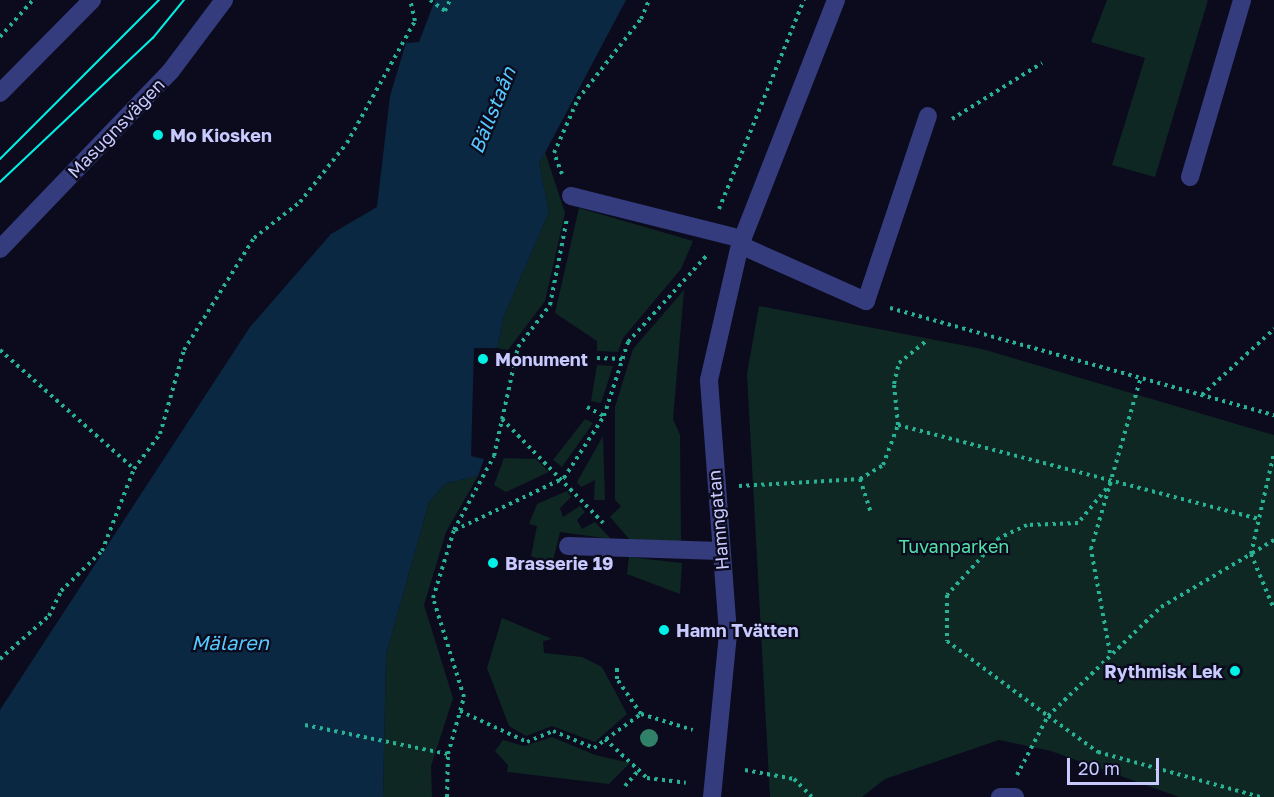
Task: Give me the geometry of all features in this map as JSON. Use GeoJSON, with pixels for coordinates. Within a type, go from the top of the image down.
{"type":"FeatureCollection","features":[{"type":"Feature","properties":{"kind":"street"},"geometry":{"type":"LineString","coordinates":[[0,93],[29,70],[92,0]]}},
{"type":"Feature","properties":{"kind":"street","name":"Masugnsvägen"},"geometry":{"type":"LineString","coordinates":[[0,249],[170,72],[224,0]]}},
{"type":"Feature","properties":{"kind":"street","name":"Hamngatan"},"geometry":{"type":"LineString","coordinates":[[712,797],[728,633],[715,488],[710,380],[742,238],[836,0]]}},
{"type":"Feature","properties":{"kind":"street"},"geometry":{"type":"LineString","coordinates":[[1190,177],[1242,0]]}},
{"type":"Feature","properties":{"kind":"street"},"geometry":{"type":"LineString","coordinates":[[571,196],[742,238],[866,301],[927,116]]}},
{"type":"Feature","properties":{"kind":"street"},"geometry":{"type":"LineString","coordinates":[[568,546],[720,552]]}},
{"type":"Feature","properties":{"kind":"path"},"geometry":{"type":"LineString","coordinates":[[0,37],[33,0]]}},
{"type":"Feature","properties":{"kind":"path"},"geometry":{"type":"LineString","coordinates":[[0,659],[50,616],[61,591],[102,550],[134,469],[160,434],[184,351],[222,285],[254,238],[300,202],[347,143],[415,21],[410,0]]}},
{"type":"Feature","properties":{"kind":"path"},"geometry":{"type":"LineString","coordinates":[[430,0],[445,11],[450,0]]}},
{"type":"Feature","properties":{"kind":"path"},"geometry":{"type":"LineString","coordinates":[[447,797],[448,754],[464,697],[433,598],[454,530],[494,456],[518,347],[550,305],[571,196],[554,153],[578,99],[642,19],[649,0]]}},
{"type":"Feature","properties":{"kind":"path"},"geometry":{"type":"LineString","coordinates":[[719,233],[716,217],[804,0]]}},
{"type":"Feature","properties":{"kind":"path"},"geometry":{"type":"LineString","coordinates":[[927,116],[955,120],[1009,79],[1042,63]]}},
{"type":"Feature","properties":{"kind":"path"},"geometry":{"type":"LineString","coordinates":[[454,530],[564,478],[604,416],[628,342],[709,254],[742,238]]}},
{"type":"Feature","properties":{"kind":"path"},"geometry":{"type":"LineString","coordinates":[[866,301],[1274,415]]}},
{"type":"Feature","properties":{"kind":"path"},"geometry":{"type":"LineString","coordinates":[[1202,395],[1274,329]]}},
{"type":"Feature","properties":{"kind":"path"},"geometry":{"type":"LineString","coordinates":[[715,488],[860,479],[883,465],[898,425],[894,384],[899,363],[927,340]]}},
{"type":"Feature","properties":{"kind":"path"},"geometry":{"type":"LineString","coordinates":[[0,350],[134,469]]}},
{"type":"Feature","properties":{"kind":"path"},"geometry":{"type":"LineString","coordinates":[[597,358],[623,359]]}},
{"type":"Feature","properties":{"kind":"path"},"geometry":{"type":"LineString","coordinates":[[1110,654],[1091,549],[1141,377]]}},
{"type":"Feature","properties":{"kind":"path"},"geometry":{"type":"LineString","coordinates":[[587,407],[604,416]]}},
{"type":"Feature","properties":{"kind":"path"},"geometry":{"type":"LineString","coordinates":[[501,418],[564,478],[600,519]]}},
{"type":"Feature","properties":{"kind":"path"},"geometry":{"type":"LineString","coordinates":[[898,425],[1111,483],[1259,519]]}},
{"type":"Feature","properties":{"kind":"path"},"geometry":{"type":"LineString","coordinates":[[1274,453],[1251,554],[1274,609]]}},
{"type":"Feature","properties":{"kind":"path"},"geometry":{"type":"LineString","coordinates":[[860,479],[870,512]]}},
{"type":"Feature","properties":{"kind":"path"},"geometry":{"type":"LineString","coordinates":[[1111,483],[1078,523],[1027,525],[999,538],[947,595],[947,641],[1098,752],[1260,797]]}},
{"type":"Feature","properties":{"kind":"path"},"geometry":{"type":"LineString","coordinates":[[1007,796],[1048,716],[1110,654],[1161,607],[1274,540]]}},
{"type":"Feature","properties":{"kind":"path"},"geometry":{"type":"LineString","coordinates":[[617,666],[617,679],[641,714],[693,730]]}},
{"type":"Feature","properties":{"kind":"path"},"geometry":{"type":"LineString","coordinates":[[460,711],[527,742],[553,731],[594,748],[641,714]]}},
{"type":"Feature","properties":{"kind":"path"},"geometry":{"type":"LineString","coordinates":[[305,725],[448,754]]}},
{"type":"Feature","properties":{"kind":"path"},"geometry":{"type":"LineString","coordinates":[[605,739],[640,769],[647,778],[686,783]]}},
{"type":"Feature","properties":{"kind":"path"},"geometry":{"type":"LineString","coordinates":[[625,786],[640,769]]}},
{"type":"Feature","properties":{"kind":"path"},"geometry":{"type":"LineString","coordinates":[[745,770],[794,779],[812,797]]}},
{"type":"Feature","properties":{"kind":"green space"},"geometry":{"type":"Polygon","coordinates":[[[1107,0],[1208,0],[1155,177],[1112,165],[1145,58],[1091,42],[1107,0]]]}},
{"type":"Feature","properties":{"kind":"green space"},"geometry":{"type":"Polygon","coordinates":[[[545,152],[565,213],[545,301],[508,350],[497,348],[504,316],[549,212],[539,165],[545,152]]]}},
{"type":"Feature","properties":{"kind":"green space"},"geometry":{"type":"Polygon","coordinates":[[[579,208],[693,241],[681,269],[623,338],[618,352],[597,351],[597,341],[555,313],[579,208]]]}},
{"type":"Feature","properties":{"kind":"green space"},"geometry":{"type":"Polygon","coordinates":[[[684,290],[673,419],[680,435],[681,541],[631,541],[610,517],[621,506],[615,500],[615,407],[633,349],[684,290]]]}},
{"type":"Feature","properties":{"kind":"green space","name":"Tuvanparken"},"geometry":{"type":"Polygon","coordinates":[[[759,306],[982,349],[1274,435],[1274,797],[1179,797],[1051,751],[999,740],[885,779],[862,797],[770,797],[747,374],[759,306]]]}},
{"type":"Feature","properties":{"kind":"green space"},"geometry":{"type":"Polygon","coordinates":[[[597,365],[613,366],[601,403],[591,401],[597,365]]]}},
{"type":"Feature","properties":{"kind":"green space"},"geometry":{"type":"Polygon","coordinates":[[[585,419],[593,423],[562,467],[553,460],[585,419]]]}},
{"type":"Feature","properties":{"kind":"green space"},"geometry":{"type":"Polygon","coordinates":[[[603,436],[605,500],[594,500],[595,480],[581,487],[577,482],[603,436]]]}},
{"type":"Feature","properties":{"kind":"green space"},"geometry":{"type":"Polygon","coordinates":[[[504,458],[536,459],[549,472],[506,492],[494,485],[504,458]]]}},
{"type":"Feature","properties":{"kind":"green space"},"geometry":{"type":"Polygon","coordinates":[[[478,476],[446,532],[424,605],[453,698],[431,766],[432,797],[383,797],[386,655],[429,502],[446,483],[478,476]]]}},
{"type":"Feature","properties":{"kind":"green space"},"geometry":{"type":"Polygon","coordinates":[[[567,491],[571,497],[560,508],[563,517],[580,506],[585,512],[577,520],[582,529],[595,522],[611,539],[560,532],[552,565],[531,556],[537,526],[529,524],[537,504],[567,491]]]}},
{"type":"Feature","properties":{"kind":"green space"},"geometry":{"type":"Polygon","coordinates":[[[629,557],[682,563],[680,594],[627,574],[629,557]]]}},
{"type":"Feature","properties":{"kind":"green space"},"geometry":{"type":"Polygon","coordinates":[[[502,618],[552,639],[543,641],[544,653],[582,657],[602,667],[627,714],[595,742],[552,726],[526,736],[509,726],[487,668],[502,618]]]}},
{"type":"Feature","properties":{"kind":"green space"},"geometry":{"type":"Polygon","coordinates":[[[552,737],[595,755],[630,763],[609,784],[507,772],[508,765],[495,751],[503,740],[524,746],[552,737]]]}},
{"type":"Feature","properties":{"kind":"water","name":"Mälaren"},"geometry":{"type":"Polygon","coordinates":[[[435,0],[626,0],[539,164],[549,212],[504,316],[497,348],[474,348],[471,456],[484,459],[478,476],[446,483],[429,502],[386,655],[383,797],[0,797],[0,710],[250,327],[331,234],[377,207],[390,96],[406,43],[419,42],[435,0]]]}},
{"type":"Feature","properties":{"kind":"tram line"},"geometry":{"type":"LineString","coordinates":[[0,159],[159,0]]}},
{"type":"Feature","properties":{"kind":"tram line"},"geometry":{"type":"LineString","coordinates":[[0,182],[153,38],[184,0]]}},
{"type":"Feature","properties":{"kind":"place","name":"Mo Kiosken"},"geometry":{"type":"Point","coordinates":[158,135]}},
{"type":"Feature","properties":{"kind":"place","name":"Monument"},"geometry":{"type":"Point","coordinates":[483,359]}},
{"type":"Feature","properties":{"kind":"place","name":"Brasserie 19"},"geometry":{"type":"Point","coordinates":[493,563]}},
{"type":"Feature","properties":{"kind":"place","name":"Hamn Tvätten"},"geometry":{"type":"Point","coordinates":[664,630]}},
{"type":"Feature","properties":{"kind":"place","name":"Rythmisk Lek"},"geometry":{"type":"Point","coordinates":[1235,671]}},
{"type":"Feature","properties":{"kind":"water label","name":"Bällstaån"},"geometry":{"type":"Point","coordinates":[492,110]}}]}
